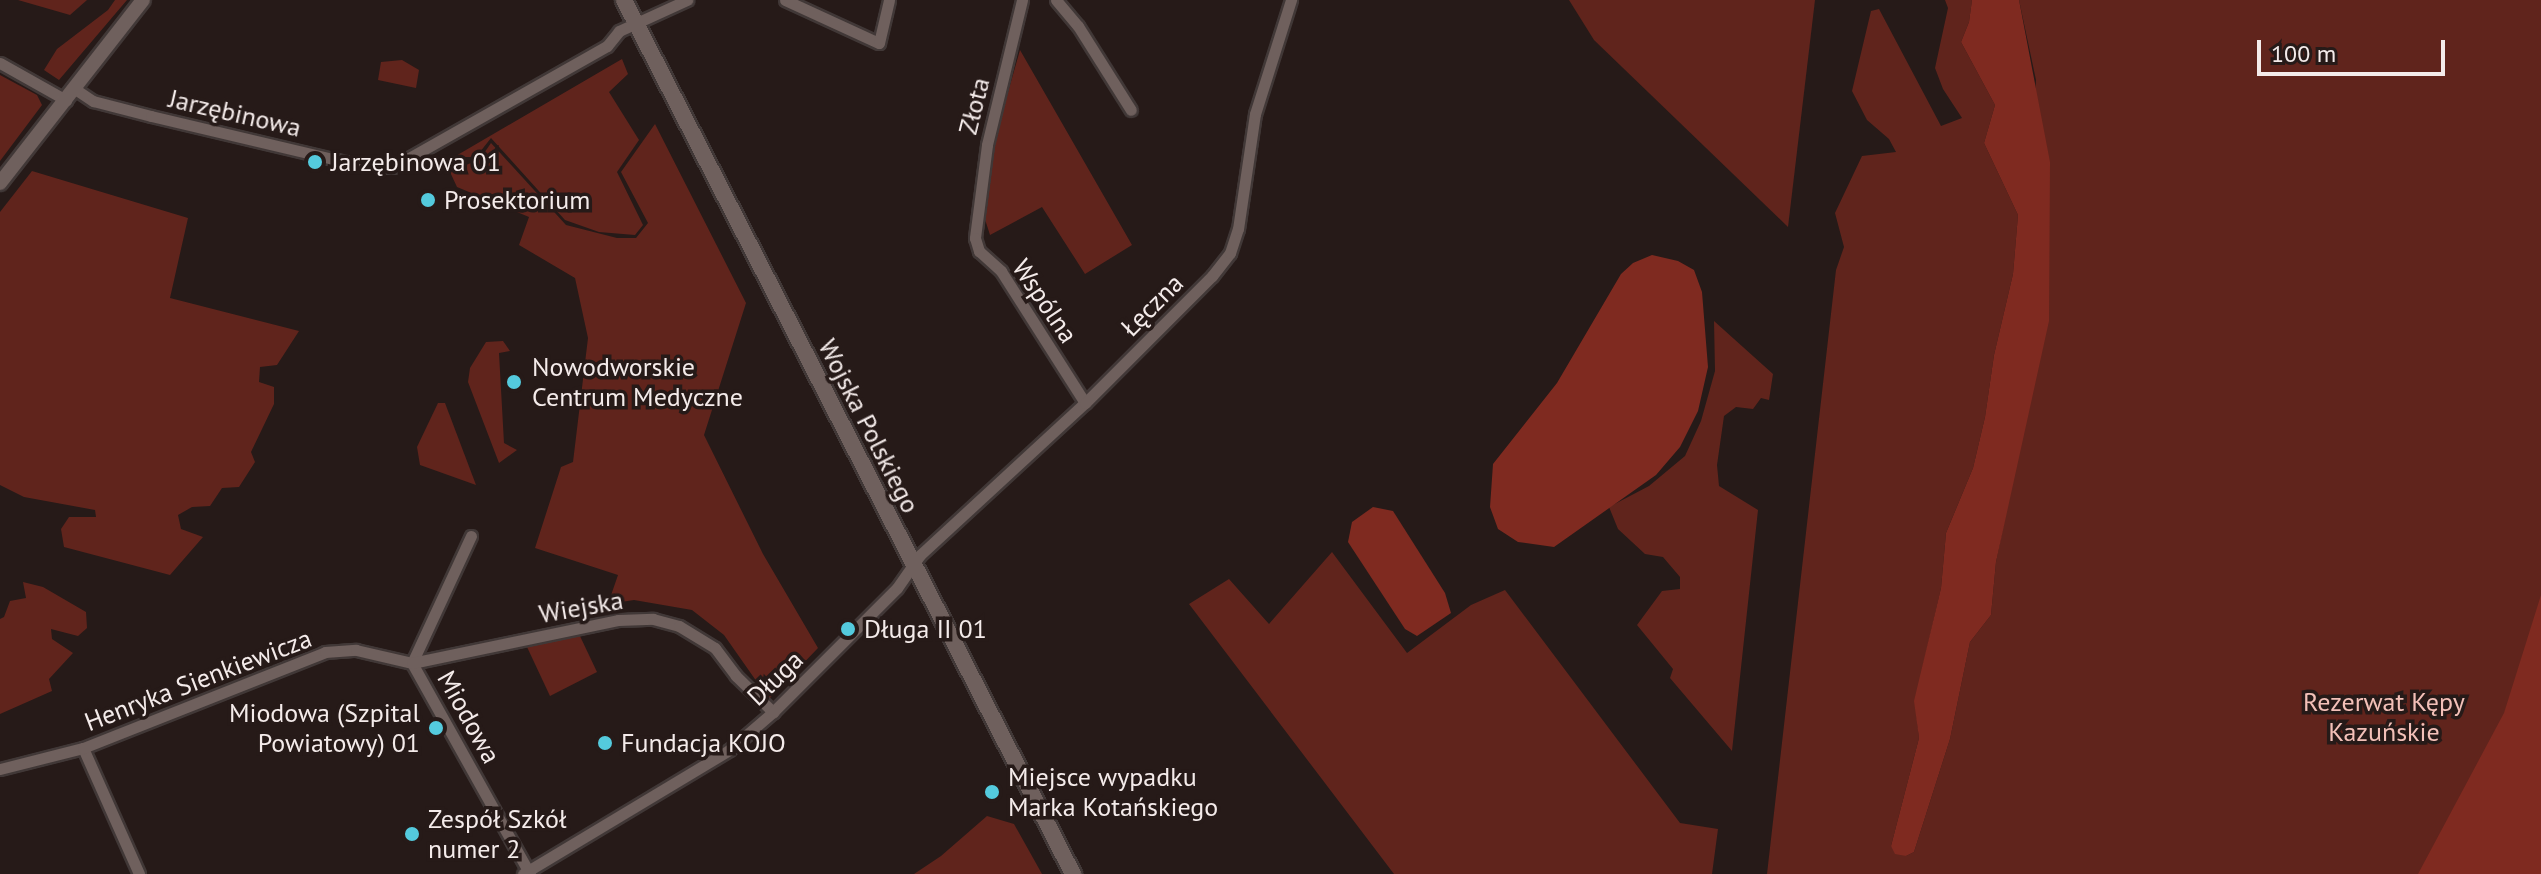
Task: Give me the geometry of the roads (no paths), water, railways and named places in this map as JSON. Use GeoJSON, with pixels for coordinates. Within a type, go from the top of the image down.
{"type":"FeatureCollection","features":[{"type":"Feature","properties":{"kind":"main road","name":"Wojska Polskiego"},"geometry":{"type":"LineString","coordinates":[[624,0],[1073,874]]}},
{"type":"Feature","properties":{"kind":"street"},"geometry":{"type":"LineString","coordinates":[[0,183],[143,0]]}},
{"type":"Feature","properties":{"kind":"street","name":"Jarzębinowa"},"geometry":{"type":"LineString","coordinates":[[0,63],[93,101],[358,165],[393,167],[607,46],[619,31],[687,0]]}},
{"type":"Feature","properties":{"kind":"street"},"geometry":{"type":"LineString","coordinates":[[785,0],[879,43],[889,0]]}},
{"type":"Feature","properties":{"kind":"street","name":"Złota"},"geometry":{"type":"LineString","coordinates":[[975,224],[987,145],[1022,0]]}},
{"type":"Feature","properties":{"kind":"street"},"geometry":{"type":"LineString","coordinates":[[1056,0],[1078,26],[1131,110]]}},
{"type":"Feature","properties":{"kind":"street","name":"Łęczna"},"geometry":{"type":"LineString","coordinates":[[914,566],[929,547],[1085,403],[1212,276],[1230,253],[1238,229],[1255,114],[1291,0]]}},
{"type":"Feature","properties":{"kind":"street","name":"Wspólna"},"geometry":{"type":"LineString","coordinates":[[975,224],[979,251],[1001,271],[1085,403]]}},
{"type":"Feature","properties":{"kind":"street","name":"Miodowa"},"geometry":{"type":"LineString","coordinates":[[471,536],[412,663],[527,873]]}},
{"type":"Feature","properties":{"kind":"street","name":"Długa"},"geometry":{"type":"LineString","coordinates":[[527,873],[729,750],[773,712],[897,588],[914,566]]}},
{"type":"Feature","properties":{"kind":"street","name":"Wiejska"},"geometry":{"type":"LineString","coordinates":[[412,663],[618,620],[653,619],[679,626],[715,648],[736,676],[773,712]]}},
{"type":"Feature","properties":{"kind":"street","name":"Henryka Sienkiewicza"},"geometry":{"type":"LineString","coordinates":[[0,769],[83,748],[325,652],[356,650],[412,663]]}},
{"type":"Feature","properties":{"kind":"street"},"geometry":{"type":"LineString","coordinates":[[83,748],[139,874]]}},
{"type":"Feature","properties":{"kind":"place","name":"Jarzębinowa 01"},"geometry":{"type":"Point","coordinates":[315,162]}},
{"type":"Feature","properties":{"kind":"place","name":"Prosektorium"},"geometry":{"type":"Point","coordinates":[428,200]}},
{"type":"Feature","properties":{"kind":"place","name":"Nowodworskie Centrum Medyczne"},"geometry":{"type":"Point","coordinates":[514,382]}},
{"type":"Feature","properties":{"kind":"place","name":"Długa II 01"},"geometry":{"type":"Point","coordinates":[848,629]}},
{"type":"Feature","properties":{"kind":"place","name":"Miodowa (Szpital Powiatowy) 01"},"geometry":{"type":"Point","coordinates":[436,728]}},
{"type":"Feature","properties":{"kind":"place","name":"Fundacja KOJO"},"geometry":{"type":"Point","coordinates":[605,743]}},
{"type":"Feature","properties":{"kind":"place","name":"Miejsce wypadku Marka Kotańskiego"},"geometry":{"type":"Point","coordinates":[992,792]}},
{"type":"Feature","properties":{"kind":"place","name":"Zespół Szkół numer 2"},"geometry":{"type":"Point","coordinates":[412,834]}},
{"type":"Feature","properties":{"kind":"park label","name":"Rezerwat Kępy Kazuńskie"},"geometry":{"type":"Point","coordinates":[2384,717]}}]}
